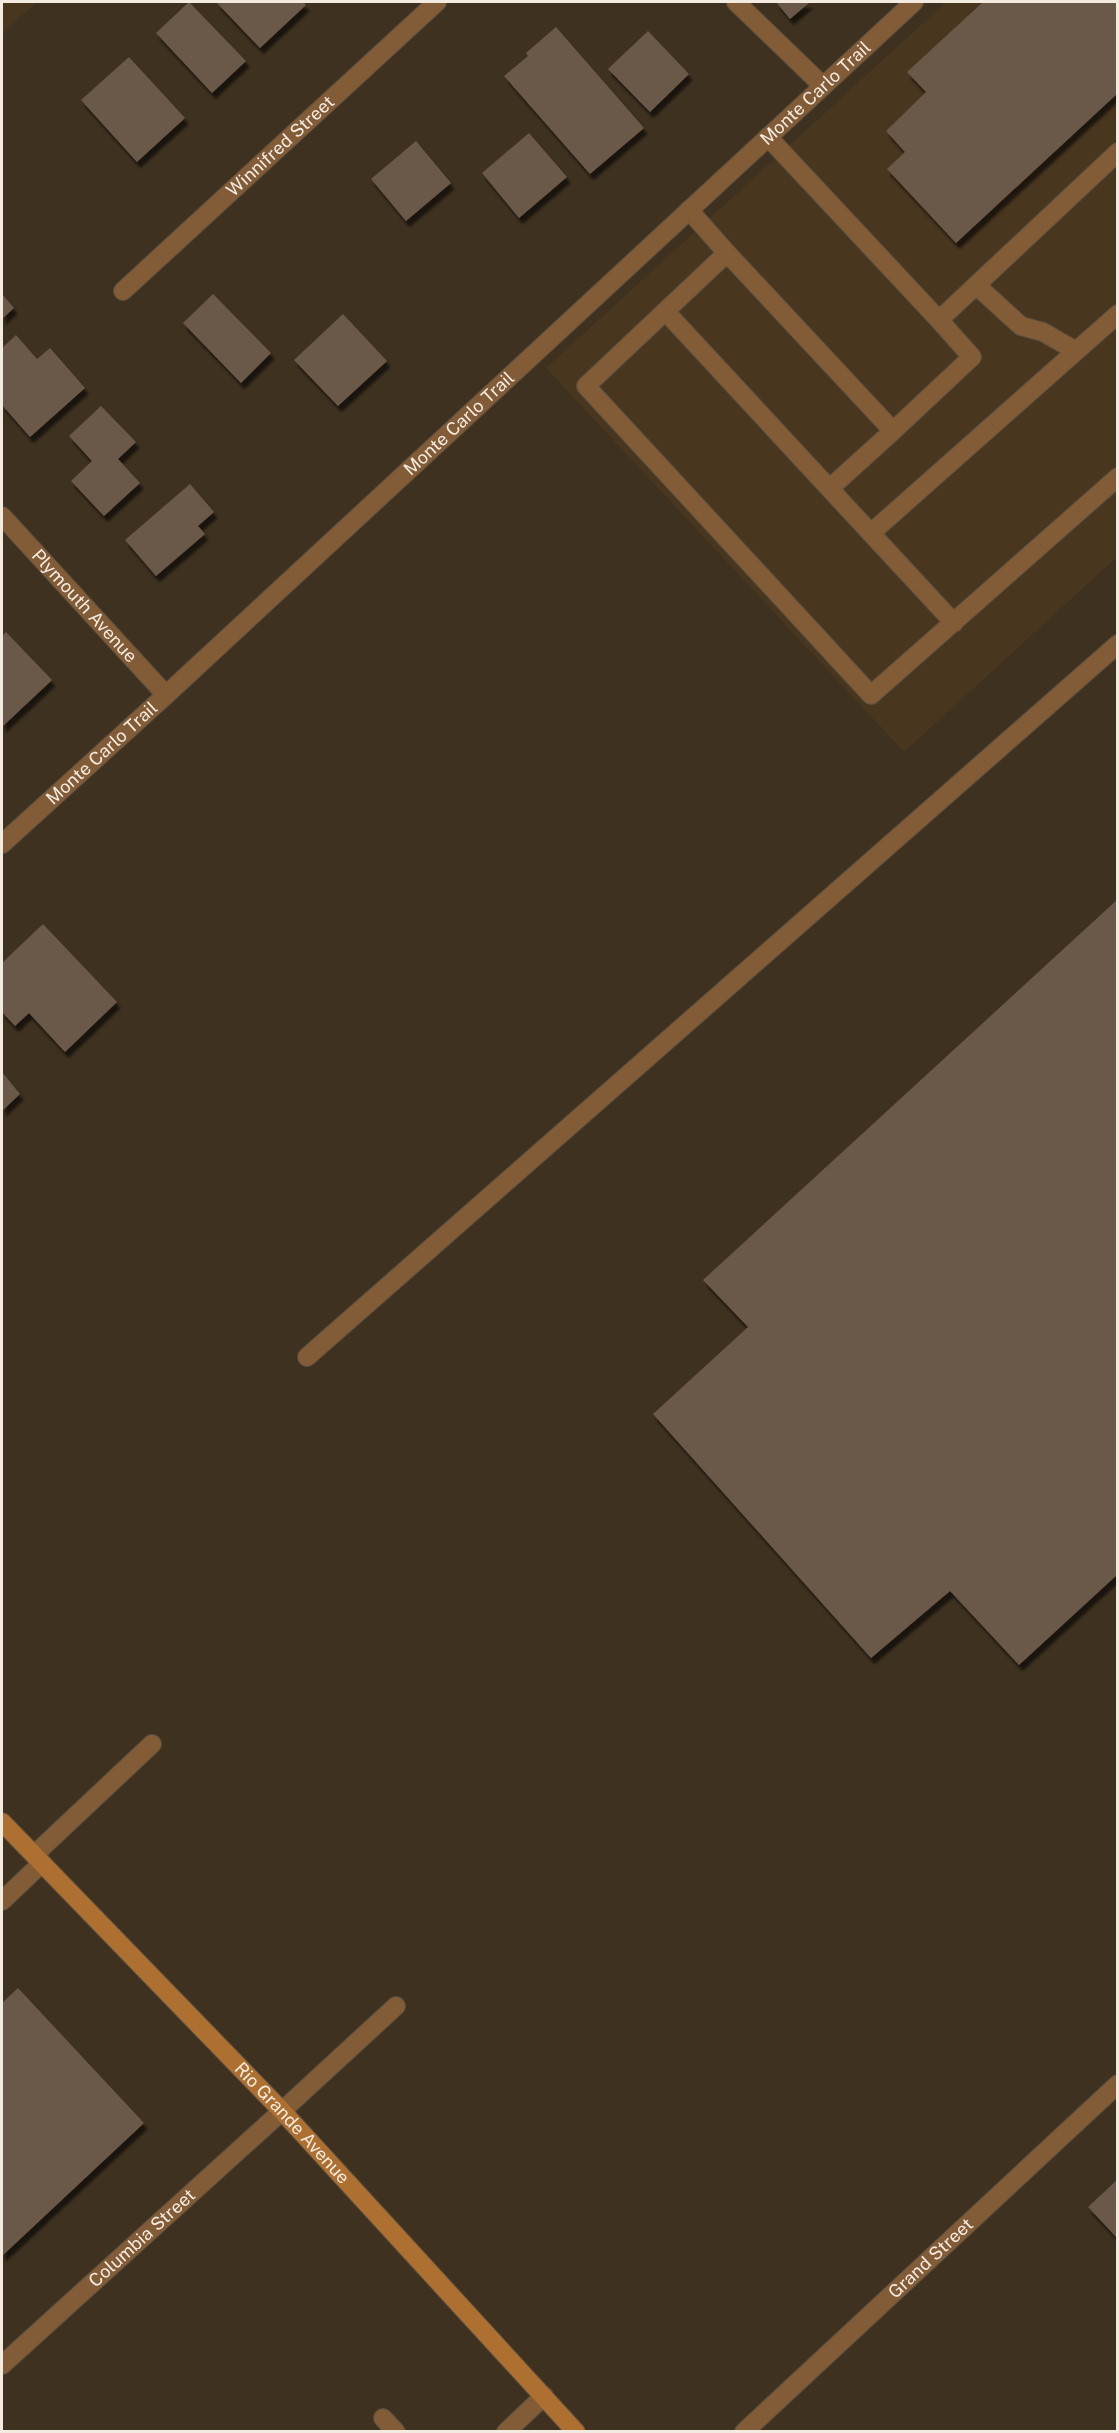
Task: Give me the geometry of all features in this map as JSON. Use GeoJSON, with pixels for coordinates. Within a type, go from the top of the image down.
{"type":"FeatureCollection","features":[{"type":"Feature","properties":{"kind":"street","name":"Winnifred Street"},"geometry":{"type":"LineString","coordinates":[[123,291],[437,2]]}},
{"type":"Feature","properties":{"kind":"street"},"geometry":{"type":"LineString","coordinates":[[736,2],[823,86]]}},
{"type":"Feature","properties":{"kind":"street","name":"Monte Carlo Trail"},"geometry":{"type":"LineString","coordinates":[[2,844],[914,2]]}},
{"type":"Feature","properties":{"kind":"street"},"geometry":{"type":"LineString","coordinates":[[768,137],[972,357],[830,488]]}},
{"type":"Feature","properties":{"kind":"street"},"geometry":{"type":"LineString","coordinates":[[939,320],[1118,152]]}},
{"type":"Feature","properties":{"kind":"street"},"geometry":{"type":"LineString","coordinates":[[689,210],[893,431]]}},
{"type":"Feature","properties":{"kind":"street"},"geometry":{"type":"LineString","coordinates":[[727,253],[586,386],[871,695],[1118,477]]}},
{"type":"Feature","properties":{"kind":"street"},"geometry":{"type":"LineString","coordinates":[[976,285],[1021,326],[1043,332],[1076,351]]}},
{"type":"Feature","properties":{"kind":"street"},"geometry":{"type":"LineString","coordinates":[[666,312],[954,623]]}},
{"type":"Feature","properties":{"kind":"street"},"geometry":{"type":"LineString","coordinates":[[871,533],[1118,314]]}},
{"type":"Feature","properties":{"kind":"street","name":"Plymouth Avenue"},"geometry":{"type":"LineString","coordinates":[[2,516],[166,695]]}},
{"type":"Feature","properties":{"kind":"street"},"geometry":{"type":"LineString","coordinates":[[307,1357],[1118,644]]}},
{"type":"Feature","properties":{"kind":"street"},"geometry":{"type":"LineString","coordinates":[[2,1901],[38,1859],[152,1744]]}},
{"type":"Feature","properties":{"kind":"street","name":"Rio Grande Avenue"},"geometry":{"type":"LineString","coordinates":[[2,1822],[282,2110],[576,2432]]}},
{"type":"Feature","properties":{"kind":"street","name":"Columbia Street"},"geometry":{"type":"LineString","coordinates":[[2,2365],[396,2006]]}},
{"type":"Feature","properties":{"kind":"street","name":"Grand Street"},"geometry":{"type":"LineString","coordinates":[[744,2432],[1118,2084]]}},
{"type":"Feature","properties":{"kind":"street"},"geometry":{"type":"LineString","coordinates":[[506,2432],[544,2396]]}},
{"type":"Feature","properties":{"kind":"street"},"geometry":{"type":"LineString","coordinates":[[383,2418],[396,2432]]}},
{"type":"Feature","properties":{"kind":"shaded area"},"geometry":{"type":"Polygon","coordinates":[[[2,2],[37,2],[2,34],[2,2]]]}},
{"type":"Feature","properties":{"kind":"shaded area"},"geometry":{"type":"Polygon","coordinates":[[[946,2],[1117,2],[1117,557],[904,752],[546,368],[946,2]]]}},
{"type":"Feature","properties":{"kind":"building"},"geometry":{"type":"Polygon","coordinates":[[[189,2],[246,61],[212,93],[156,33],[189,2]]]}},
{"type":"Feature","properties":{"kind":"building"},"geometry":{"type":"Polygon","coordinates":[[[216,2],[303,2],[306,5],[260,48],[216,2]]]}},
{"type":"Feature","properties":{"kind":"building"},"geometry":{"type":"Polygon","coordinates":[[[776,2],[810,2],[790,19],[776,2]]]}},
{"type":"Feature","properties":{"kind":"building"},"geometry":{"type":"Polygon","coordinates":[[[983,2],[1118,2],[1118,93],[956,243],[887,169],[905,152],[886,131],[926,92],[907,72],[983,2]]]}},
{"type":"Feature","properties":{"kind":"building"},"geometry":{"type":"Polygon","coordinates":[[[556,27],[644,128],[590,174],[504,76],[528,56],[526,53],[556,27]]]}},
{"type":"Feature","properties":{"kind":"building"},"geometry":{"type":"Polygon","coordinates":[[[648,31],[689,74],[650,112],[608,69],[648,31]]]}},
{"type":"Feature","properties":{"kind":"building"},"geometry":{"type":"Polygon","coordinates":[[[129,57],[185,118],[137,162],[81,100],[129,57]]]}},
{"type":"Feature","properties":{"kind":"building"},"geometry":{"type":"Polygon","coordinates":[[[529,133],[567,177],[519,218],[482,173],[529,133]]]}},
{"type":"Feature","properties":{"kind":"building"},"geometry":{"type":"Polygon","coordinates":[[[416,141],[451,183],[406,221],[371,179],[416,141]]]}},
{"type":"Feature","properties":{"kind":"building"},"geometry":{"type":"Polygon","coordinates":[[[2,294],[14,308],[2,319],[2,294]]]}},
{"type":"Feature","properties":{"kind":"building"},"geometry":{"type":"Polygon","coordinates":[[[213,294],[271,353],[241,383],[183,323],[213,294]]]}},
{"type":"Feature","properties":{"kind":"building"},"geometry":{"type":"Polygon","coordinates":[[[343,314],[387,361],[338,406],[294,360],[343,314]]]}},
{"type":"Feature","properties":{"kind":"building"},"geometry":{"type":"Polygon","coordinates":[[[16,335],[37,359],[50,348],[85,388],[30,437],[2,405],[2,348],[16,335]]]}},
{"type":"Feature","properties":{"kind":"building"},"geometry":{"type":"Polygon","coordinates":[[[101,406],[136,442],[118,459],[140,483],[104,516],[71,481],[92,461],[69,436],[101,406]]]}},
{"type":"Feature","properties":{"kind":"building"},"geometry":{"type":"Polygon","coordinates":[[[190,484],[214,512],[198,526],[205,534],[156,576],[125,540],[190,484]]]}},
{"type":"Feature","properties":{"kind":"building"},"geometry":{"type":"Polygon","coordinates":[[[6,632],[52,680],[2,727],[2,636],[6,632]]]}},
{"type":"Feature","properties":{"kind":"building"},"geometry":{"type":"Polygon","coordinates":[[[1118,899],[1118,1574],[1019,1665],[950,1591],[871,1658],[653,1414],[748,1327],[703,1280],[1118,899]]]}},
{"type":"Feature","properties":{"kind":"building"},"geometry":{"type":"Polygon","coordinates":[[[43,924],[117,1002],[65,1052],[29,1013],[15,1026],[2,1012],[2,963],[43,924]]]}},
{"type":"Feature","properties":{"kind":"building"},"geometry":{"type":"Polygon","coordinates":[[[2,1072],[20,1094],[2,1111],[2,1072]]]}},
{"type":"Feature","properties":{"kind":"building"},"geometry":{"type":"Polygon","coordinates":[[[18,1988],[144,2123],[2,2256],[2,2003],[18,1988]]]}},
{"type":"Feature","properties":{"kind":"building"},"geometry":{"type":"Polygon","coordinates":[[[1118,2179],[1118,2239],[1088,2207],[1118,2179]]]}}]}
